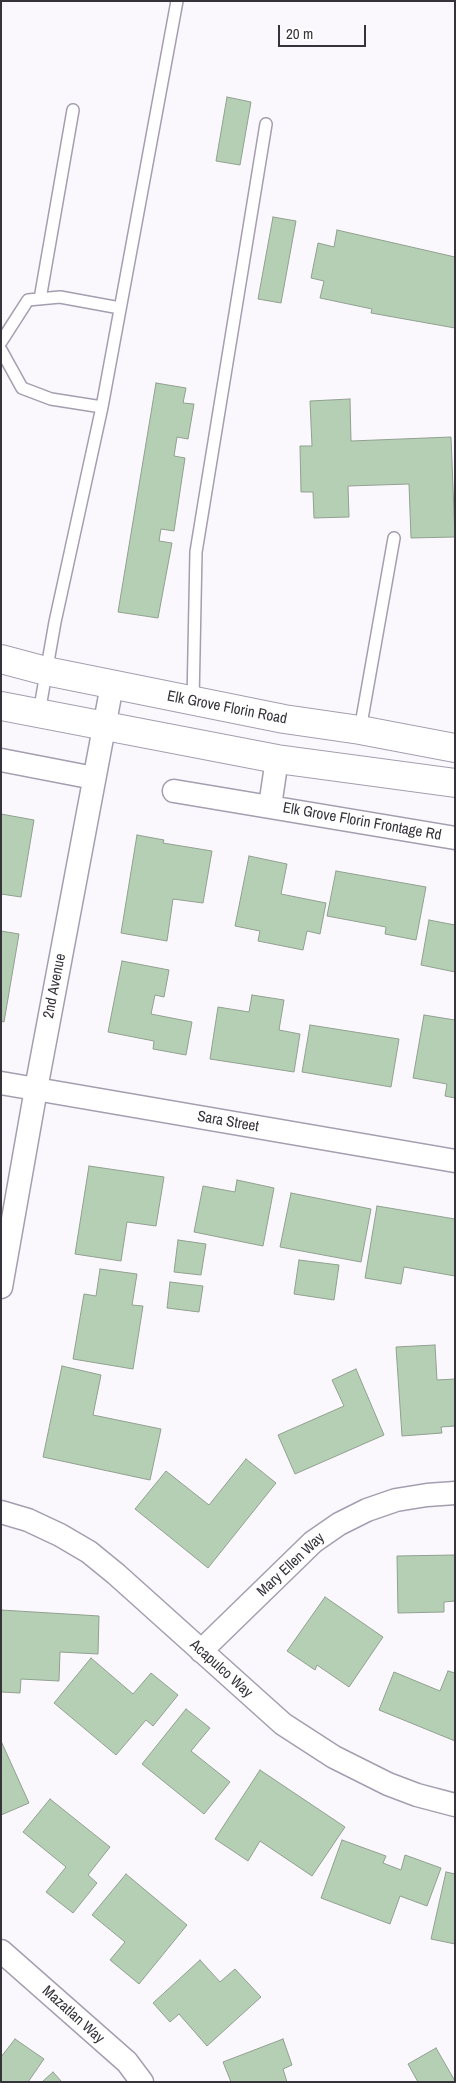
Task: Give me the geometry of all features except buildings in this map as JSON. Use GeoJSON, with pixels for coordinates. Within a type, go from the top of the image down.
{"type":"FeatureCollection","features":[{"type":"Feature","properties":{"kind":"main road","name":"Elk Grove Florin Road"},"geometry":{"type":"LineString","coordinates":[[1,659],[112,685],[284,719],[360,730],[455,748]]}},
{"type":"Feature","properties":{"kind":"main road"},"geometry":{"type":"LineString","coordinates":[[1,706],[277,759],[455,784]]}},
{"type":"Feature","properties":{"kind":"street","name":"2nd Avenue"},"geometry":{"type":"LineString","coordinates":[[1,1287],[112,685]]}},
{"type":"Feature","properties":{"kind":"street","name":"Elk Grove Florin Frontage Rd"},"geometry":{"type":"LineString","coordinates":[[270,806],[277,759]]}},
{"type":"Feature","properties":{"kind":"street"},"geometry":{"type":"LineString","coordinates":[[1,760],[94,778]]}},
{"type":"Feature","properties":{"kind":"street","name":"Elk Grove Florin Frontage Rd"},"geometry":{"type":"LineString","coordinates":[[174,791],[455,838]]}},
{"type":"Feature","properties":{"kind":"street","name":"Sara Street"},"geometry":{"type":"LineString","coordinates":[[1,1083],[455,1161]]}},
{"type":"Feature","properties":{"kind":"street","name":"Mary Ellen Way"},"geometry":{"type":"LineString","coordinates":[[201,1651],[313,1542],[339,1524],[367,1510],[396,1500],[455,1493]]}},
{"type":"Feature","properties":{"kind":"street","name":"Acapulco Way"},"geometry":{"type":"LineString","coordinates":[[1,1512],[36,1524],[89,1552],[284,1724],[334,1758],[388,1784],[417,1795],[455,1804]]}},
{"type":"Feature","properties":{"kind":"street","name":"Mazatlan Way"},"geometry":{"type":"LineString","coordinates":[[1,1951],[127,2062],[142,2082]]}},
{"type":"Feature","properties":{"kind":"lane"},"geometry":{"type":"LineString","coordinates":[[39,713],[55,622],[102,408],[177,1]]}},
{"type":"Feature","properties":{"kind":"lane"},"geometry":{"type":"LineString","coordinates":[[40,299],[73,110]]}},
{"type":"Feature","properties":{"kind":"lane"},"geometry":{"type":"LineString","coordinates":[[193,701],[196,552],[266,124]]}},
{"type":"Feature","properties":{"kind":"lane"},"geometry":{"type":"LineString","coordinates":[[1,342],[28,300],[60,297],[120,308]]}},
{"type":"Feature","properties":{"kind":"lane"},"geometry":{"type":"LineString","coordinates":[[1,350],[22,388],[51,399],[102,408]]}},
{"type":"Feature","properties":{"kind":"lane"},"geometry":{"type":"LineString","coordinates":[[360,730],[394,538]]}}]}
